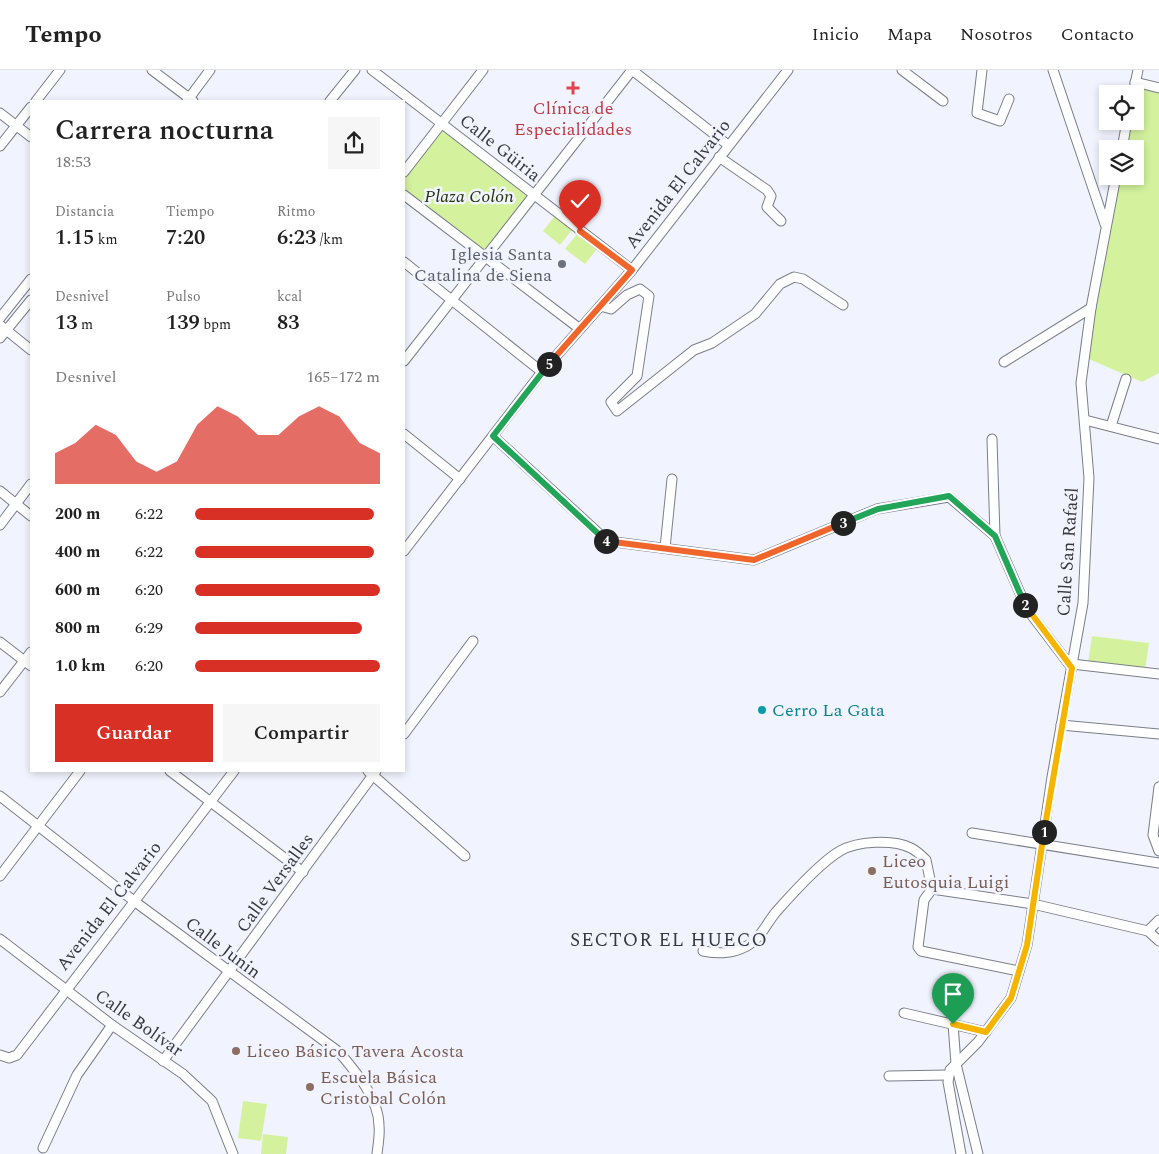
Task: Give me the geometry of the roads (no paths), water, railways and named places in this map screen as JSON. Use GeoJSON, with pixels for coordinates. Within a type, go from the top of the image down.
{"type":"FeatureCollection","features":[{"type":"Feature","properties":{"kind":"street"},"geometry":{"type":"LineString","coordinates":[[37,100],[60,70]]}},
{"type":"Feature","properties":{"kind":"street"},"geometry":{"type":"LineString","coordinates":[[152,70],[190,100],[210,70]]}},
{"type":"Feature","properties":{"kind":"street"},"geometry":{"type":"LineString","coordinates":[[331,100],[355,70]]}},
{"type":"Feature","properties":{"kind":"street","name":"Calle Güiria"},"geometry":{"type":"LineString","coordinates":[[372,70],[632,270]]}},
{"type":"Feature","properties":{"kind":"street"},"geometry":{"type":"LineString","coordinates":[[405,171],[483,70]]}},
{"type":"Feature","properties":{"kind":"street"},"geometry":{"type":"LineString","coordinates":[[405,360],[486,259],[632,70],[728,145]]}},
{"type":"Feature","properties":{"kind":"street","name":"Avenida El Calvario"},"geometry":{"type":"LineString","coordinates":[[405,550],[542,372],[632,270],[788,70]]}},
{"type":"Feature","properties":{"kind":"street"},"geometry":{"type":"LineString","coordinates":[[902,70],[943,101]]}},
{"type":"Feature","properties":{"kind":"street"},"geometry":{"type":"LineString","coordinates":[[982,70],[977,112],[1000,120],[1009,99]]}},
{"type":"Feature","properties":{"kind":"street","name":"Calle San Rafaél"},"geometry":{"type":"LineString","coordinates":[[1053,70],[1106,226]]}},
{"type":"Feature","properties":{"kind":"street"},"geometry":{"type":"LineString","coordinates":[[1134,85],[1138,70]]}},
{"type":"Feature","properties":{"kind":"street"},"geometry":{"type":"LineString","coordinates":[[1135,82],[1159,88]]}},
{"type":"Feature","properties":{"kind":"street"},"geometry":{"type":"LineString","coordinates":[[0,146],[30,108]]}},
{"type":"Feature","properties":{"kind":"street"},"geometry":{"type":"LineString","coordinates":[[0,113],[30,136]]}},
{"type":"Feature","properties":{"kind":"street"},"geometry":{"type":"LineString","coordinates":[[719,157],[767,190],[770,196],[767,207],[781,221]]}},
{"type":"Feature","properties":{"kind":"street","name":"Calle San Rafaél"},"geometry":{"type":"LineString","coordinates":[[949,1075],[950,1070],[986,1032],[1011,998],[1027,945],[1061,725],[1084,594],[1089,478],[1081,383],[1091,308],[1114,185]]}},
{"type":"Feature","properties":{"kind":"street"},"geometry":{"type":"LineString","coordinates":[[405,196],[580,329]]}},
{"type":"Feature","properties":{"kind":"street"},"geometry":{"type":"LineString","coordinates":[[405,263],[542,372]]}},
{"type":"Feature","properties":{"kind":"street"},"geometry":{"type":"LineString","coordinates":[[600,306],[611,309],[626,295],[640,289],[649,296],[637,376],[611,402],[617,411],[694,350],[712,343],[756,314],[780,284],[794,277],[804,279],[844,305]]}},
{"type":"Feature","properties":{"kind":"street"},"geometry":{"type":"LineString","coordinates":[[0,318],[30,280]]}},
{"type":"Feature","properties":{"kind":"street"},"geometry":{"type":"LineString","coordinates":[[0,338],[3,327],[30,301]]}},
{"type":"Feature","properties":{"kind":"street"},"geometry":{"type":"LineString","coordinates":[[1004,362],[1091,308]]}},
{"type":"Feature","properties":{"kind":"street"},"geometry":{"type":"LineString","coordinates":[[3,327],[30,349]]}},
{"type":"Feature","properties":{"kind":"street"},"geometry":{"type":"LineString","coordinates":[[1111,426],[1126,378]]}},
{"type":"Feature","properties":{"kind":"street"},"geometry":{"type":"LineString","coordinates":[[1085,420],[1159,439]]}},
{"type":"Feature","properties":{"kind":"street"},"geometry":{"type":"LineString","coordinates":[[405,435],[460,479]]}},
{"type":"Feature","properties":{"kind":"street"},"geometry":{"type":"LineString","coordinates":[[493,436],[606,541],[754,560],[878,509],[949,496],[995,536]]}},
{"type":"Feature","properties":{"kind":"street"},"geometry":{"type":"LineString","coordinates":[[992,439],[995,536],[1027,609],[1072,666],[1159,674]]}},
{"type":"Feature","properties":{"kind":"street"},"geometry":{"type":"LineString","coordinates":[[665,548],[672,479]]}},
{"type":"Feature","properties":{"kind":"street"},"geometry":{"type":"LineString","coordinates":[[0,525],[30,485]]}},
{"type":"Feature","properties":{"kind":"street"},"geometry":{"type":"LineString","coordinates":[[0,491],[30,515]]}},
{"type":"Feature","properties":{"kind":"street"},"geometry":{"type":"LineString","coordinates":[[405,733],[473,641]]}},
{"type":"Feature","properties":{"kind":"street"},"geometry":{"type":"LineString","coordinates":[[0,642],[28,664],[0,692]]}},
{"type":"Feature","properties":{"kind":"street"},"geometry":{"type":"LineString","coordinates":[[1061,725],[1159,734]]}},
{"type":"Feature","properties":{"kind":"street"},"geometry":{"type":"LineString","coordinates":[[0,876],[79,772]]}},
{"type":"Feature","properties":{"kind":"street"},"geometry":{"type":"LineString","coordinates":[[171,772],[304,872]]}},
{"type":"Feature","properties":{"kind":"street","name":"Avenida El Calvario"},"geometry":{"type":"LineString","coordinates":[[0,1055],[10,1058],[17,1055],[233,772]]}},
{"type":"Feature","properties":{"kind":"street"},"geometry":{"type":"LineString","coordinates":[[373,773],[465,856]]}},
{"type":"Feature","properties":{"kind":"street","name":"Calle Versalles"},"geometry":{"type":"LineString","coordinates":[[163,1061],[304,872],[373,773]]}},
{"type":"Feature","properties":{"kind":"street"},"geometry":{"type":"LineString","coordinates":[[1159,787],[1154,835],[1159,851]]}},
{"type":"Feature","properties":{"kind":"street","name":"Calle Junin"},"geometry":{"type":"LineString","coordinates":[[0,796],[134,901],[339,1052],[355,1071],[376,1107],[380,1126],[377,1154]]}},
{"type":"Feature","properties":{"kind":"street"},"geometry":{"type":"LineString","coordinates":[[972,833],[1159,863]]}},
{"type":"Feature","properties":{"kind":"street"},"geometry":{"type":"LineString","coordinates":[[703,951],[718,954],[735,951],[749,945],[762,934],[766,924],[781,906],[840,851],[854,846],[896,844],[911,848],[926,860],[932,889],[924,900],[918,947],[921,951],[1019,972]]}},
{"type":"Feature","properties":{"kind":"street"},"geometry":{"type":"LineString","coordinates":[[932,889],[1033,904],[1148,931],[1159,941]]}},
{"type":"Feature","properties":{"kind":"street"},"geometry":{"type":"LineString","coordinates":[[1148,931],[1159,920]]}},
{"type":"Feature","properties":{"kind":"street","name":"Calle Bolívar"},"geometry":{"type":"LineString","coordinates":[[0,939],[112,1025],[183,1074],[212,1101],[233,1154]]}},
{"type":"Feature","properties":{"kind":"street"},"geometry":{"type":"LineString","coordinates":[[904,1013],[986,1032]]}},
{"type":"Feature","properties":{"kind":"street"},"geometry":{"type":"LineString","coordinates":[[953,1024],[956,1064],[978,1154]]}},
{"type":"Feature","properties":{"kind":"street"},"geometry":{"type":"LineString","coordinates":[[43,1148],[77,1075],[112,1025]]}},
{"type":"Feature","properties":{"kind":"street"},"geometry":{"type":"LineString","coordinates":[[889,1076],[949,1075],[948,1082],[961,1154]]}},
{"type":"Feature","properties":{"kind":"place","name":"Clínica de Especialidades"},"geometry":{"type":"Point","coordinates":[573,88]}},
{"type":"Feature","properties":{"kind":"place","name":"Iglesia Santa Catalina de Siena"},"geometry":{"type":"Point","coordinates":[562,264]}},
{"type":"Feature","properties":{"kind":"place","name":"Cerro La Gata"},"geometry":{"type":"Point","coordinates":[762,710]}},
{"type":"Feature","properties":{"kind":"place","name":"Liceo Eutosquia Luigi"},"geometry":{"type":"Point","coordinates":[872,871]}},
{"type":"Feature","properties":{"kind":"place","name":"Liceo Básico Tavera Acosta"},"geometry":{"type":"Point","coordinates":[236,1051]}},
{"type":"Feature","properties":{"kind":"place","name":"Escuela Básica Cristobal Colón"},"geometry":{"type":"Point","coordinates":[310,1087]}},
{"type":"Feature","properties":{"kind":"district","name":"SECTOR EL HUECO"},"geometry":{"type":"Point","coordinates":[669,940]}},
{"type":"Feature","properties":{"kind":"park label","name":"Plaza Colón"},"geometry":{"type":"Point","coordinates":[469,196]}}]}
